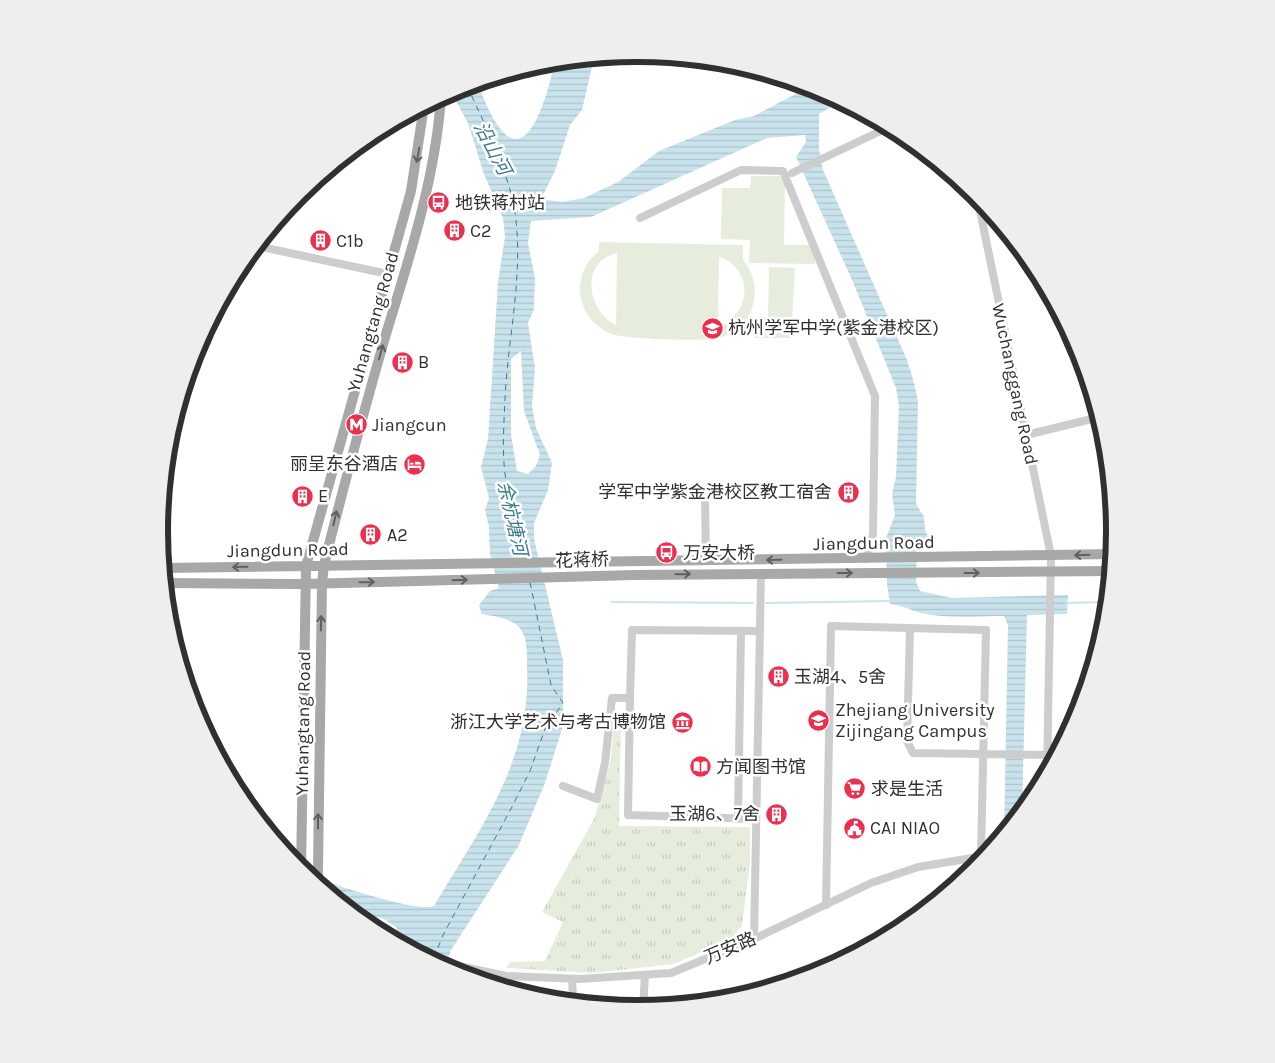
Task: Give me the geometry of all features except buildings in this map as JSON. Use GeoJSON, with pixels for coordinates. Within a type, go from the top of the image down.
{"type":"FeatureCollection","features":[{"type":"Feature","properties":{"kind":"main road","name":"Yuhangtang Road"},"geometry":{"type":"LineString","coordinates":[[318,874],[322,583],[324,565],[360,424],[426,198],[438,132],[440,106]]}},
{"type":"Feature","properties":{"kind":"main road","name":"Yuhangtang Road"},"geometry":{"type":"LineString","coordinates":[[302,859],[306,566],[411,191],[423,115]]}},
{"type":"Feature","properties":{"kind":"main road","name":"Jiangdun Road"},"geometry":{"type":"LineString","coordinates":[[636,562],[1105,554]]}},
{"type":"Feature","properties":{"kind":"main road","name":"花蒋桥"},"geometry":{"type":"LineString","coordinates":[[414,565],[636,562]]}},
{"type":"Feature","properties":{"kind":"main road","name":"Jiangdun Road"},"geometry":{"type":"LineString","coordinates":[[171,568],[414,565]]}},
{"type":"Feature","properties":{"kind":"main road","name":"Jiangdun Road"},"geometry":{"type":"LineString","coordinates":[[634,575],[1104,572]]}},
{"type":"Feature","properties":{"kind":"main road","name":"花蒋桥"},"geometry":{"type":"LineString","coordinates":[[412,581],[634,575]]}},
{"type":"Feature","properties":{"kind":"main road","name":"Jiangdun Road"},"geometry":{"type":"LineString","coordinates":[[172,583],[305,584],[412,581]]}},
{"type":"Feature","properties":{"kind":"street"},"geometry":{"type":"LineString","coordinates":[[795,171],[881,131]]}},
{"type":"Feature","properties":{"kind":"street"},"geometry":{"type":"LineString","coordinates":[[640,218],[741,170],[783,171],[875,396],[871,559]]}},
{"type":"Feature","properties":{"kind":"street","name":"Wuchanggang Road"},"geometry":{"type":"LineString","coordinates":[[981,213],[1051,556],[1048,759]]}},
{"type":"Feature","properties":{"kind":"street"},"geometry":{"type":"LineString","coordinates":[[264,247],[388,274]]}},
{"type":"Feature","properties":{"kind":"street"},"geometry":{"type":"LineString","coordinates":[[1026,435],[1093,419]]}},
{"type":"Feature","properties":{"kind":"street"},"geometry":{"type":"LineString","coordinates":[[705,497],[706,561]]}},
{"type":"Feature","properties":{"kind":"street"},"geometry":{"type":"LineString","coordinates":[[754,939],[761,573]]}},
{"type":"Feature","properties":{"kind":"street"},"geometry":{"type":"LineString","coordinates":[[826,905],[831,626],[986,630],[982,756],[984,847]]}},
{"type":"Feature","properties":{"kind":"street"},"geometry":{"type":"LineString","coordinates":[[910,628],[908,741],[913,753],[982,756],[1048,755]]}},
{"type":"Feature","properties":{"kind":"street"},"geometry":{"type":"LineString","coordinates":[[756,820],[628,815],[632,630],[759,631]]}},
{"type":"Feature","properties":{"kind":"street"},"geometry":{"type":"LineString","coordinates":[[738,819],[741,631]]}},
{"type":"Feature","properties":{"kind":"street"},"geometry":{"type":"LineString","coordinates":[[563,786],[597,799],[605,763],[612,698],[630,698]]}},
{"type":"Feature","properties":{"kind":"street","name":"万安路"},"geometry":{"type":"LineString","coordinates":[[473,971],[506,976],[572,979],[671,973],[754,939],[871,883],[918,867],[974,858]]}},
{"type":"Feature","properties":{"kind":"street"},"geometry":{"type":"LineString","coordinates":[[644,1000],[645,975]]}},
{"type":"Feature","properties":{"kind":"street"},"geometry":{"type":"LineString","coordinates":[[572,979],[573,995]]}},
{"type":"Feature","properties":{"kind":"green space"},"geometry":{"type":"Polygon","coordinates":[[[751,176],[781,176],[785,185],[784,245],[810,245],[815,254],[815,264],[749,263],[750,240],[721,239],[722,188],[750,188],[751,176]]]}},
{"type":"Feature","properties":{"kind":"green space"},"geometry":{"type":"Polygon","coordinates":[[[599,242],[743,245],[743,260],[753,279],[755,290],[751,310],[746,320],[738,328],[727,335],[715,339],[660,339],[612,334],[599,327],[589,317],[581,298],[580,285],[583,274],[587,264],[599,251],[599,242]],[[617,253],[605,258],[597,266],[591,286],[593,298],[598,309],[616,325],[616,324],[617,253]],[[719,257],[718,328],[739,310],[743,302],[744,293],[741,275],[727,260],[719,257]]]}},
{"type":"Feature","properties":{"kind":"green space"},"geometry":{"type":"Polygon","coordinates":[[[769,267],[795,268],[791,338],[754,338],[754,318],[768,317],[769,267]]]}},
{"type":"Feature","properties":{"kind":"green space"},"geometry":{"type":"Polygon","coordinates":[[[621,716],[619,826],[750,827],[750,862],[742,926],[732,938],[674,964],[592,973],[506,968],[510,962],[545,961],[563,922],[542,912],[595,817],[611,760],[614,717],[621,716]]]}},
{"type":"Feature","properties":{"kind":"water"},"geometry":{"type":"Polygon","coordinates":[[[592,65],[582,110],[570,125],[555,171],[541,199],[562,202],[584,198],[618,182],[659,151],[735,120],[754,116],[800,92],[833,106],[819,114],[819,149],[823,170],[907,360],[918,401],[916,504],[924,517],[925,530],[931,543],[917,544],[916,582],[920,591],[952,598],[1068,595],[1067,614],[1027,615],[1022,799],[1004,824],[1008,625],[1004,616],[941,616],[921,613],[890,604],[887,584],[886,538],[895,515],[892,494],[896,477],[899,406],[896,388],[853,282],[796,157],[806,142],[805,135],[767,138],[591,217],[531,221],[528,243],[535,278],[534,309],[528,323],[535,368],[532,406],[536,428],[552,463],[548,490],[534,523],[534,539],[563,660],[563,726],[545,783],[519,845],[451,950],[448,960],[403,938],[400,936],[396,927],[384,919],[367,914],[325,881],[392,901],[424,907],[434,906],[469,849],[500,792],[512,763],[521,732],[526,700],[527,656],[524,635],[518,626],[506,619],[482,614],[479,605],[490,591],[499,588],[490,554],[489,527],[485,510],[489,498],[481,467],[488,439],[498,282],[505,237],[503,218],[484,174],[468,123],[455,99],[480,90],[500,129],[515,139],[524,136],[533,127],[553,71],[592,65]],[[521,351],[511,359],[511,434],[517,471],[528,474],[536,466],[540,455],[524,411],[521,351]]]}},
{"type":"Feature","properties":{"kind":"waterway"},"geometry":{"type":"LineString","coordinates":[[766,603],[891,601]]}},
{"type":"Feature","properties":{"kind":"waterway"},"geometry":{"type":"LineString","coordinates":[[612,602],[753,603]]}},
{"type":"Feature","properties":{"kind":"waterway"},"geometry":{"type":"LineString","coordinates":[[1066,603],[1100,602]]}},
{"type":"Feature","properties":{"kind":"ferry route"},"geometry":{"type":"LineString","coordinates":[[470,93],[506,177],[514,206],[517,230],[517,278],[507,374],[504,455],[505,474],[513,517],[524,559]]}},
{"type":"Feature","properties":{"kind":"ferry route"},"geometry":{"type":"LineString","coordinates":[[435,954],[443,935],[530,771],[545,729],[563,703],[551,685],[530,582]]}},
{"type":"Feature","properties":{"kind":"place","name":"地铁蒋村站"},"geometry":{"type":"Point","coordinates":[439,203]}},
{"type":"Feature","properties":{"kind":"place","name":"C2"},"geometry":{"type":"Point","coordinates":[454,231]}},
{"type":"Feature","properties":{"kind":"place","name":"C1b"},"geometry":{"type":"Point","coordinates":[320,241]}},
{"type":"Feature","properties":{"kind":"place","name":"杭州学军中学(紫金港校区)"},"geometry":{"type":"Point","coordinates":[712,328]}},
{"type":"Feature","properties":{"kind":"place","name":"B"},"geometry":{"type":"Point","coordinates":[402,362]}},
{"type":"Feature","properties":{"kind":"place","name":"Jiangcun"},"geometry":{"type":"Point","coordinates":[356,425]}},
{"type":"Feature","properties":{"kind":"place","name":"丽呈东谷酒店"},"geometry":{"type":"Point","coordinates":[414,464]}},
{"type":"Feature","properties":{"kind":"place","name":"学军中学紫金港校区教工宿舍"},"geometry":{"type":"Point","coordinates":[848,492]}},
{"type":"Feature","properties":{"kind":"place","name":"E"},"geometry":{"type":"Point","coordinates":[302,496]}},
{"type":"Feature","properties":{"kind":"place","name":"A2"},"geometry":{"type":"Point","coordinates":[371,535]}},
{"type":"Feature","properties":{"kind":"place","name":"万安大桥"},"geometry":{"type":"Point","coordinates":[667,553]}},
{"type":"Feature","properties":{"kind":"place","name":"玉湖4、5舍"},"geometry":{"type":"Point","coordinates":[778,677]}},
{"type":"Feature","properties":{"kind":"place","name":"Zhejiang University Zijingang Campus"},"geometry":{"type":"Point","coordinates":[819,720]}},
{"type":"Feature","properties":{"kind":"place","name":"浙江大学艺术与考古博物馆"},"geometry":{"type":"Point","coordinates":[682,722]}},
{"type":"Feature","properties":{"kind":"place","name":"方闻图书馆"},"geometry":{"type":"Point","coordinates":[700,767]}},
{"type":"Feature","properties":{"kind":"place","name":"求是生活"},"geometry":{"type":"Point","coordinates":[855,789]}},
{"type":"Feature","properties":{"kind":"place","name":"玉湖6、7舍"},"geometry":{"type":"Point","coordinates":[776,814]}},
{"type":"Feature","properties":{"kind":"place","name":"CAI NIAO"},"geometry":{"type":"Point","coordinates":[854,828]}},
{"type":"Feature","properties":{"kind":"water label","name":"沿山河"},"geometry":{"type":"Point","coordinates":[493,148]}},
{"type":"Feature","properties":{"kind":"water label","name":"余杭塘河"},"geometry":{"type":"Point","coordinates":[513,518]}}]}
